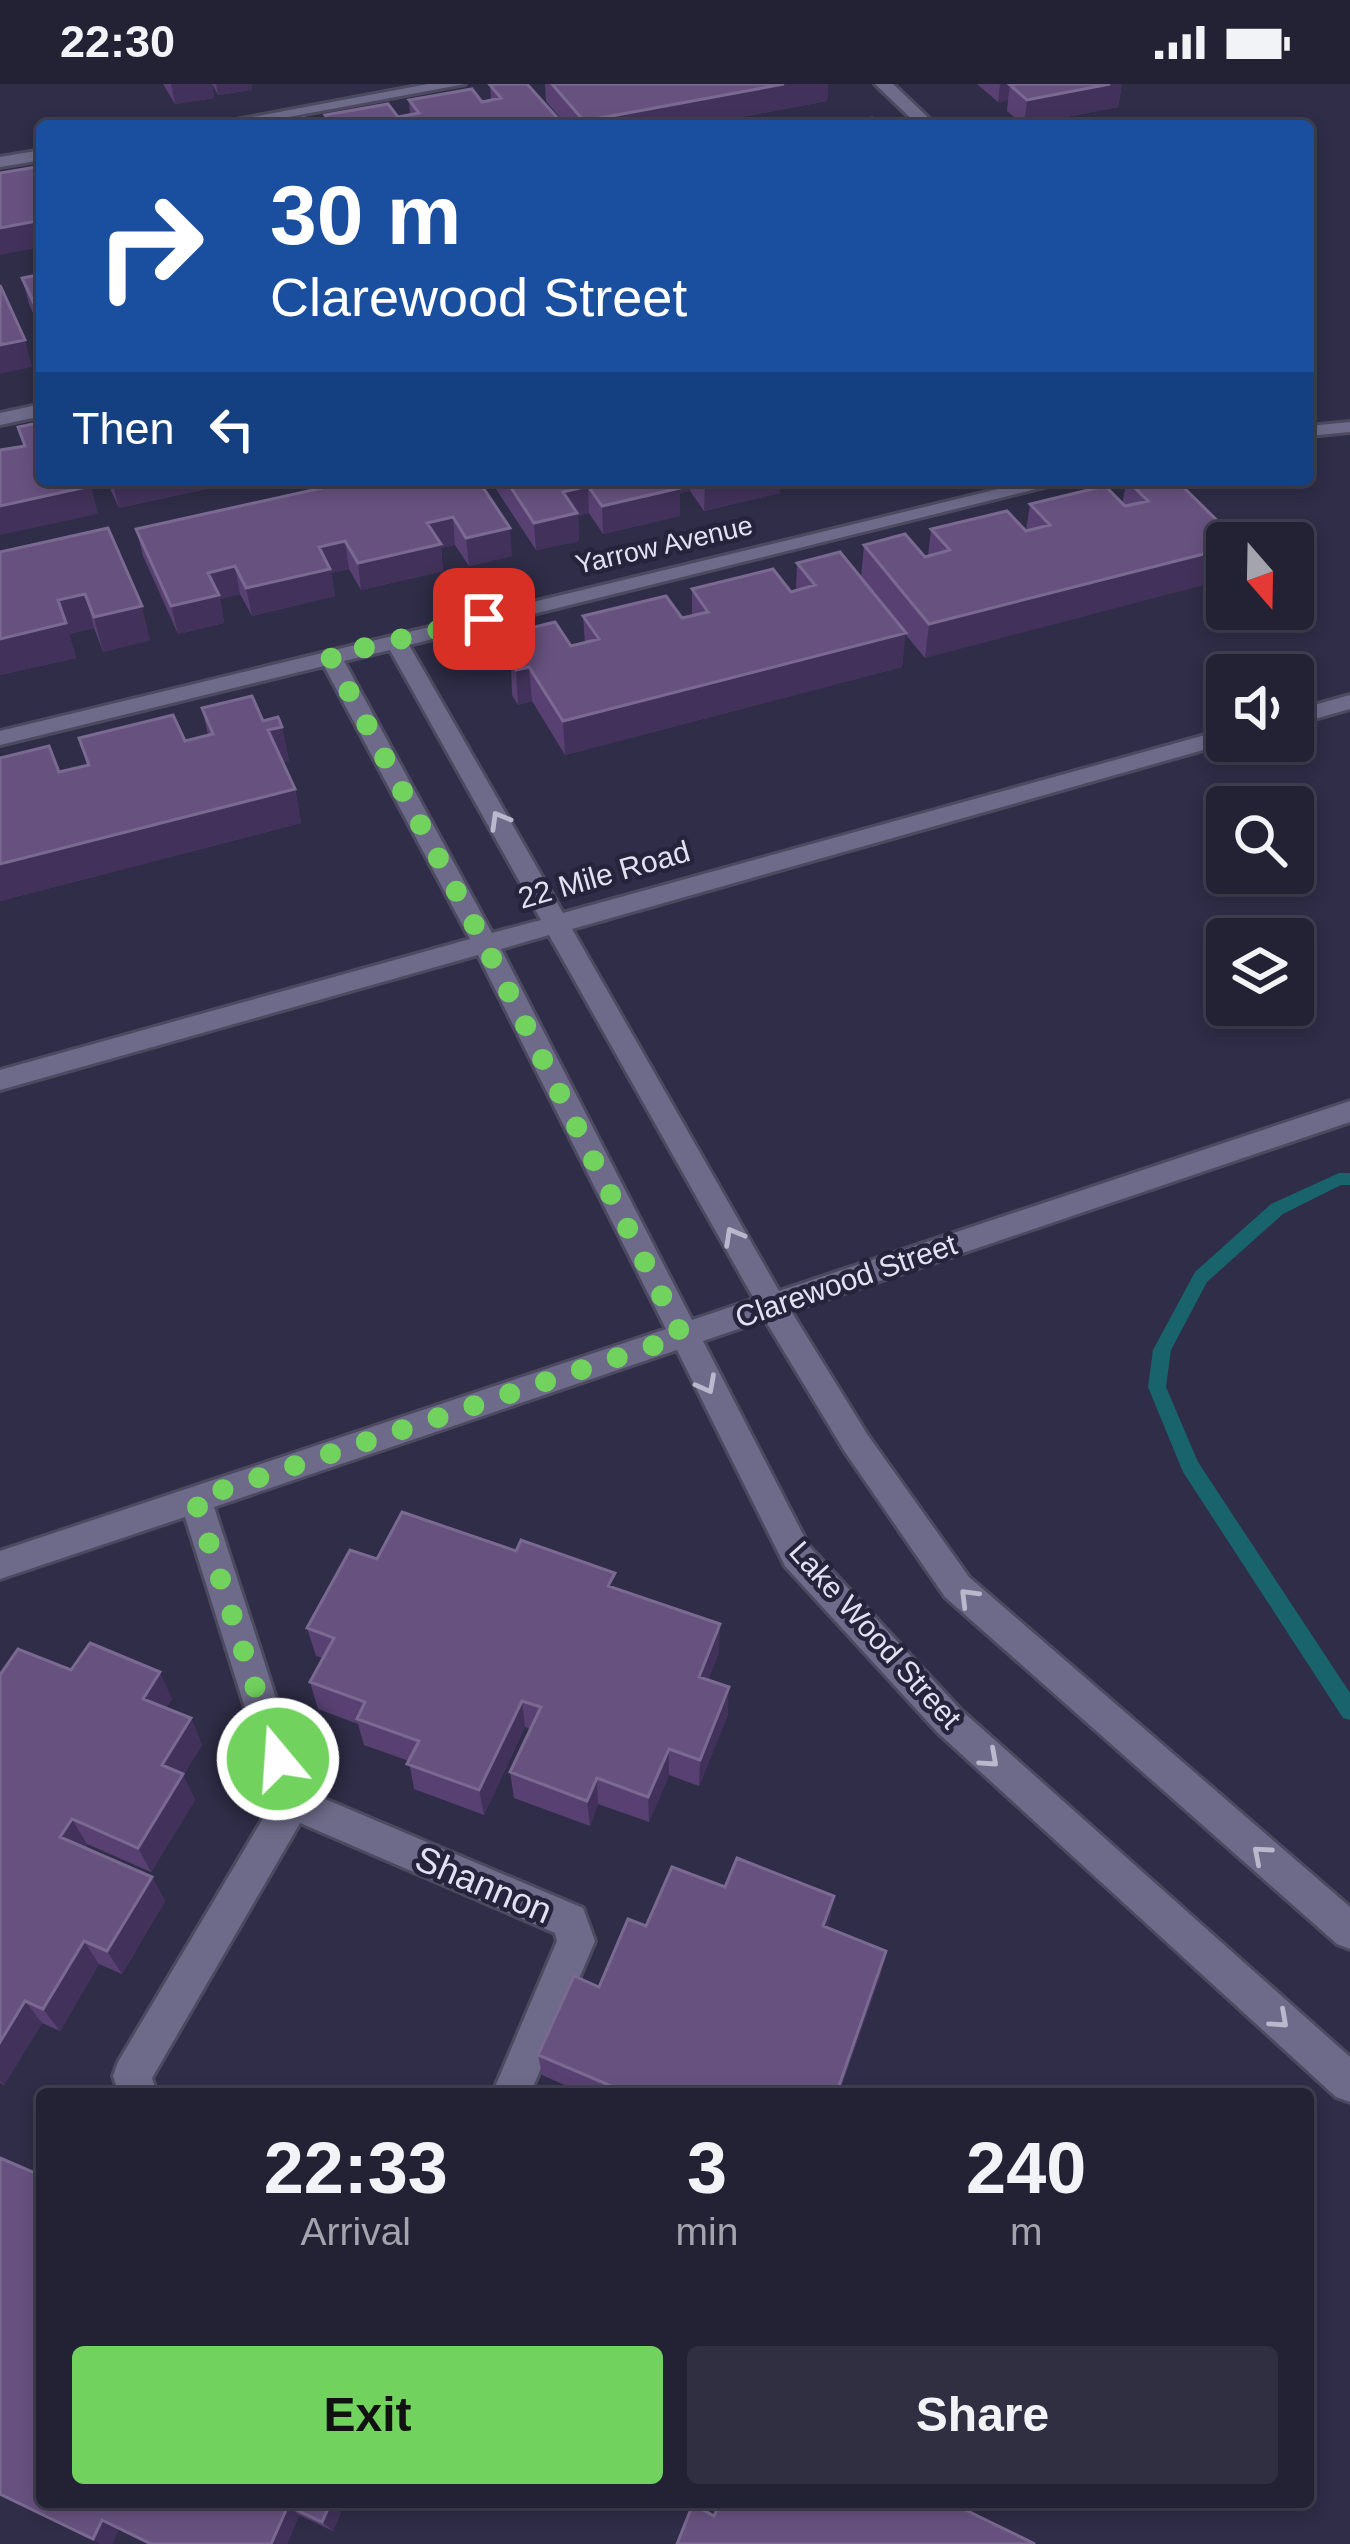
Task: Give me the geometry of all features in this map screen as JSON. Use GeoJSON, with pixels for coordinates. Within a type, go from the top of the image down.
{"type":"FeatureCollection","features":[{"type":"Feature","properties":{"kind":"street"},"geometry":{"type":"LineString","coordinates":[[247,120],[457,84]]}},
{"type":"Feature","properties":{"kind":"street"},"geometry":{"type":"LineString","coordinates":[[883,84],[922,120]]}},
{"type":"Feature","properties":{"kind":"street"},"geometry":{"type":"LineString","coordinates":[[0,162],[36,156]]}},
{"type":"Feature","properties":{"kind":"street"},"geometry":{"type":"LineString","coordinates":[[0,419],[36,411]]}},
{"type":"Feature","properties":{"kind":"street","name":"Yarrow Avenue"},"geometry":{"type":"LineString","coordinates":[[0,738],[1037,486]]}},
{"type":"Feature","properties":{"kind":"street"},"geometry":{"type":"LineString","coordinates":[[395,640],[772,1305],[856,1443],[957,1587],[1350,1930]]}},
{"type":"Feature","properties":{"kind":"street","name":"Lake Wood Street"},"geometry":{"type":"LineString","coordinates":[[330,656],[484,943],[796,1556],[949,1721],[1350,2083]]}},
{"type":"Feature","properties":{"kind":"street"},"geometry":{"type":"LineString","coordinates":[[1314,712],[1350,702]]}},
{"type":"Feature","properties":{"kind":"street","name":"22 Mile Road"},"geometry":{"type":"LineString","coordinates":[[0,1080],[1206,742]]}},
{"type":"Feature","properties":{"kind":"street","name":"Clarewood Street"},"geometry":{"type":"LineString","coordinates":[[0,1565],[1350,1111]]}},
{"type":"Feature","properties":{"kind":"street"},"geometry":{"type":"LineString","coordinates":[[136,2088],[132,2076],[292,1802],[195,1499]]}},
{"type":"Feature","properties":{"kind":"street","name":"Shannon"},"geometry":{"type":"LineString","coordinates":[[292,1802],[570,1921],[576,1941],[514,2088]]}},
{"type":"Feature","properties":{"kind":"lane"},"geometry":{"type":"LineString","coordinates":[[1314,430],[1350,427]]}},
{"type":"Feature","properties":{"kind":"building"},"geometry":{"type":"Polygon","coordinates":[[[527,84],[559,120],[329,120],[325,115],[388,104],[398,117],[419,113],[409,100],[472,89],[482,102],[501,98],[490,85],[527,84]]]}},
{"type":"Feature","properties":{"kind":"building"},"geometry":{"type":"Polygon","coordinates":[[[552,84],[784,84],[589,120],[583,120],[552,84]]]}},
{"type":"Feature","properties":{"kind":"building"},"geometry":{"type":"Polygon","coordinates":[[[1110,84],[1027,100],[1010,85],[1110,84]]]}},
{"type":"Feature","properties":{"kind":"building"},"geometry":{"type":"Polygon","coordinates":[[[36,167],[36,221],[0,228],[0,173],[36,167]]]}},
{"type":"Feature","properties":{"kind":"building"},"geometry":{"type":"Polygon","coordinates":[[[36,275],[36,307],[22,278],[36,275]]]}},
{"type":"Feature","properties":{"kind":"building"},"geometry":{"type":"Polygon","coordinates":[[[0,285],[25,340],[0,345],[0,285]]]}},
{"type":"Feature","properties":{"kind":"building"},"geometry":{"type":"Polygon","coordinates":[[[36,423],[36,486],[91,486],[0,506],[0,450],[25,446],[18,427],[36,423]]]}},
{"type":"Feature","properties":{"kind":"building"},"geometry":{"type":"Polygon","coordinates":[[[331,486],[482,486],[510,528],[466,538],[453,517],[427,523],[441,544],[358,563],[345,541],[319,547],[330,569],[246,588],[235,566],[208,573],[219,595],[171,606],[136,529],[331,486]]]}},
{"type":"Feature","properties":{"kind":"building"},"geometry":{"type":"Polygon","coordinates":[[[510,486],[588,486],[563,492],[577,513],[534,523],[510,486]]]}},
{"type":"Feature","properties":{"kind":"building"},"geometry":{"type":"Polygon","coordinates":[[[588,486],[680,488],[602,506],[588,486]]]}},
{"type":"Feature","properties":{"kind":"building"},"geometry":{"type":"Polygon","coordinates":[[[1105,486],[1125,506],[1148,501],[1133,486],[1182,486],[1219,522],[1206,522],[1206,553],[929,624],[864,545],[905,534],[925,557],[950,550],[931,529],[1007,511],[1026,531],[1050,525],[1030,504],[1105,486]]]}},
{"type":"Feature","properties":{"kind":"building"},"geometry":{"type":"Polygon","coordinates":[[[108,528],[142,606],[94,617],[85,594],[58,600],[66,623],[0,639],[0,552],[108,528]]]}},
{"type":"Feature","properties":{"kind":"building"},"geometry":{"type":"Polygon","coordinates":[[[840,552],[906,633],[563,721],[529,667],[516,670],[510,661],[525,657],[510,633],[555,622],[571,646],[599,639],[583,616],[666,596],[682,618],[708,612],[692,589],[773,569],[791,592],[815,585],[797,563],[840,552]]]}},
{"type":"Feature","properties":{"kind":"building"},"geometry":{"type":"Polygon","coordinates":[[[252,696],[263,721],[278,717],[282,727],[268,730],[295,789],[0,864],[0,758],[49,746],[59,772],[89,765],[79,738],[173,715],[185,741],[213,734],[202,708],[252,696]]]}},
{"type":"Feature","properties":{"kind":"building"},"geometry":{"type":"Polygon","coordinates":[[[402,1512],[516,1551],[521,1540],[615,1573],[608,1586],[720,1624],[699,1677],[729,1687],[700,1760],[669,1749],[648,1797],[597,1778],[587,1801],[510,1772],[541,1707],[522,1701],[479,1790],[407,1764],[419,1741],[357,1719],[365,1702],[310,1682],[334,1638],[307,1628],[350,1550],[377,1559],[402,1512]]]}},
{"type":"Feature","properties":{"kind":"building"},"geometry":{"type":"Polygon","coordinates":[[[90,1643],[160,1672],[143,1699],[191,1718],[162,1765],[183,1774],[138,1848],[72,1819],[60,1837],[152,1877],[107,1951],[84,1941],[43,2009],[25,2001],[0,2042],[0,1675],[18,1649],[71,1670],[90,1643]]]}},
{"type":"Feature","properties":{"kind":"building"},"geometry":{"type":"Polygon","coordinates":[[[737,1858],[834,1896],[823,1926],[886,1951],[839,2086],[844,2088],[616,2088],[538,2055],[574,1976],[599,1987],[628,1919],[646,1926],[672,1867],[725,1887],[737,1858]]]}},
{"type":"Feature","properties":{"kind":"building"},"geometry":{"type":"Polygon","coordinates":[[[0,2158],[36,2173],[36,2508],[287,2508],[271,2544],[151,2544],[102,2520],[93,2539],[0,2494],[0,2158]]]}},
{"type":"Feature","properties":{"kind":"building"},"geometry":{"type":"Polygon","coordinates":[[[292,2508],[328,2508],[322,2522],[292,2508]]]}},
{"type":"Feature","properties":{"kind":"building"},"geometry":{"type":"Polygon","coordinates":[[[691,2508],[714,2516],[717,2508],[961,2508],[1035,2544],[677,2544],[691,2508]]]}},
{"type":"Feature","properties":{"kind":"waterway"},"geometry":{"type":"LineString","coordinates":[[1350,1179],[1339,1179],[1277,1209],[1201,1277],[1162,1350],[1157,1387],[1190,1466],[1350,1711]]}},
{"type":"Feature","properties":{"kind":"route"},"geometry":{"type":"LineString","coordinates":[[278,1759],[195,1499],[682,1336],[484,943],[330,656],[484,619]]}}]}
